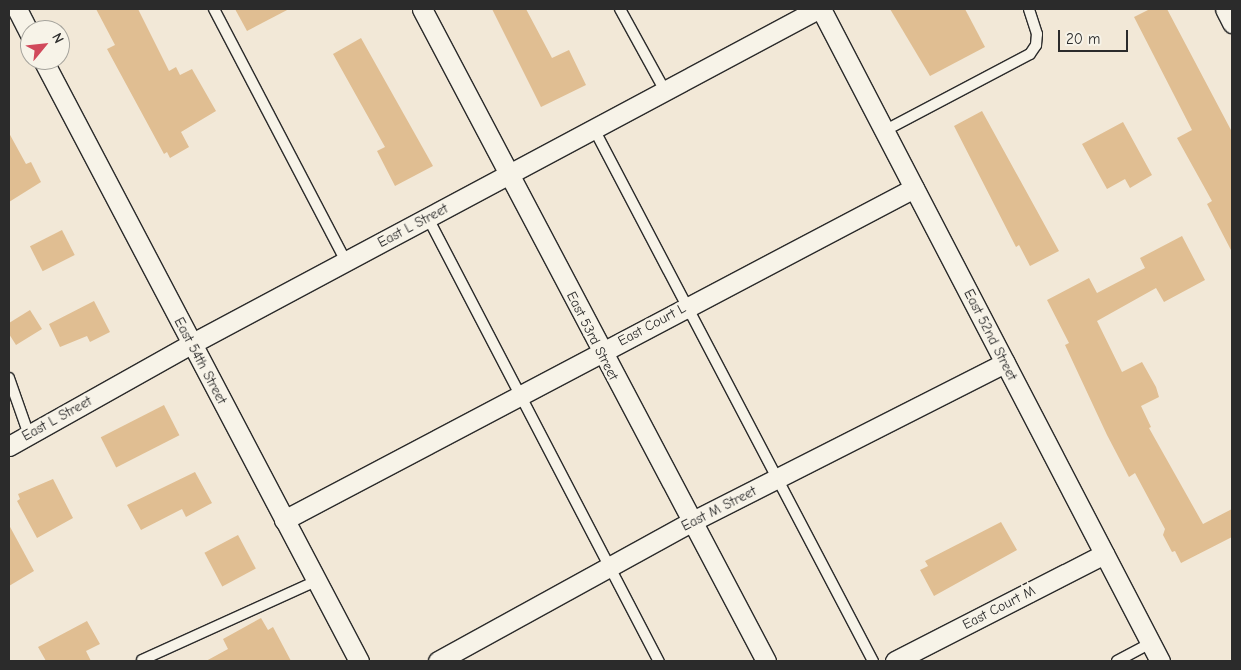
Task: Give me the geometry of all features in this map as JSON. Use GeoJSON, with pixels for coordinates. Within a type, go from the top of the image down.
{"type":"FeatureCollection","features":[{"type":"Feature","properties":{"kind":"street","name":"East 53rd Street"},"geometry":{"type":"LineString","coordinates":[[422,9],[510,174],[600,352],[766,661]]}},
{"type":"Feature","properties":{"kind":"street","name":"East L Street"},"geometry":{"type":"LineString","coordinates":[[9,446],[191,344],[819,9]]}},
{"type":"Feature","properties":{"kind":"street","name":"East 52nd Street"},"geometry":{"type":"LineString","coordinates":[[819,9],[1160,661]]}},
{"type":"Feature","properties":{"kind":"street"},"geometry":{"type":"LineString","coordinates":[[1225,9],[1232,23]]}},
{"type":"Feature","properties":{"kind":"street","name":"East 54th Street"},"geometry":{"type":"LineString","coordinates":[[48,70],[359,661]]}},
{"type":"Feature","properties":{"kind":"street","name":"East Court L"},"geometry":{"type":"LineString","coordinates":[[284,520],[914,188]]}},
{"type":"Feature","properties":{"kind":"street","name":"East M Street"},"geometry":{"type":"LineString","coordinates":[[438,661],[691,522],[1005,363]]}},
{"type":"Feature","properties":{"kind":"street","name":"East Court M"},"geometry":{"type":"LineString","coordinates":[[895,661],[1104,554]]}},
{"type":"Feature","properties":{"kind":"lane"},"geometry":{"type":"LineString","coordinates":[[214,9],[346,262]]}},
{"type":"Feature","properties":{"kind":"lane"},"geometry":{"type":"LineString","coordinates":[[620,9],[665,91]]}},
{"type":"Feature","properties":{"kind":"lane"},"geometry":{"type":"LineString","coordinates":[[884,131],[1030,54],[1036,46],[1037,34],[1029,9]]}},
{"type":"Feature","properties":{"kind":"lane"},"geometry":{"type":"LineString","coordinates":[[594,129],[873,661]]}},
{"type":"Feature","properties":{"kind":"lane"},"geometry":{"type":"LineString","coordinates":[[428,218],[659,661]]}},
{"type":"Feature","properties":{"kind":"lane"},"geometry":{"type":"LineString","coordinates":[[9,378],[29,435]]}},
{"type":"Feature","properties":{"kind":"lane"},"geometry":{"type":"LineString","coordinates":[[142,660],[316,580]]}},
{"type":"Feature","properties":{"kind":"lane"},"geometry":{"type":"LineString","coordinates":[[1117,661],[1151,643]]}},
{"type":"Feature","properties":{"kind":"building"},"geometry":{"type":"Polygon","coordinates":[[[96,9],[138,9],[169,71],[176,67],[180,75],[192,69],[216,111],[181,132],[189,147],[170,158],[167,152],[164,154],[107,49],[115,45],[96,9]]]}},
{"type":"Feature","properties":{"kind":"building"},"geometry":{"type":"Polygon","coordinates":[[[235,9],[289,9],[247,31],[235,9]]]}},
{"type":"Feature","properties":{"kind":"building"},"geometry":{"type":"Polygon","coordinates":[[[492,9],[526,9],[552,58],[569,50],[586,85],[541,107],[492,9]]]}},
{"type":"Feature","properties":{"kind":"building"},"geometry":{"type":"Polygon","coordinates":[[[890,9],[965,9],[985,47],[930,76],[890,9]]]}},
{"type":"Feature","properties":{"kind":"building"},"geometry":{"type":"Polygon","coordinates":[[[1150,9],[1167,9],[1232,132],[1232,252],[1207,204],[1212,201],[1177,138],[1192,130],[1134,17],[1150,9]]]}},
{"type":"Feature","properties":{"kind":"building"},"geometry":{"type":"Polygon","coordinates":[[[361,38],[433,166],[395,186],[377,151],[385,147],[333,54],[361,38]]]}},
{"type":"Feature","properties":{"kind":"building"},"geometry":{"type":"Polygon","coordinates":[[[982,111],[1059,251],[1030,266],[1019,245],[1016,247],[954,126],[982,111]]]}},
{"type":"Feature","properties":{"kind":"building"},"geometry":{"type":"Polygon","coordinates":[[[1123,122],[1152,175],[1130,188],[1125,179],[1107,189],[1082,144],[1123,122]]]}},
{"type":"Feature","properties":{"kind":"building"},"geometry":{"type":"Polygon","coordinates":[[[9,133],[26,164],[31,162],[41,182],[9,202],[9,133]]]}},
{"type":"Feature","properties":{"kind":"building"},"geometry":{"type":"Polygon","coordinates":[[[62,230],[75,255],[43,271],[30,246],[62,230]]]}},
{"type":"Feature","properties":{"kind":"building"},"geometry":{"type":"Polygon","coordinates":[[[1182,236],[1205,280],[1164,302],[1156,288],[1097,321],[1122,372],[1142,362],[1156,387],[1159,397],[1141,406],[1151,427],[1149,428],[1203,524],[1232,509],[1232,537],[1181,563],[1175,551],[1172,552],[1163,535],[1165,529],[1135,473],[1129,477],[1107,435],[1065,345],[1069,343],[1047,300],[1089,278],[1097,293],[1145,268],[1140,258],[1182,236]]]}},
{"type":"Feature","properties":{"kind":"building"},"geometry":{"type":"Polygon","coordinates":[[[94,301],[110,332],[90,342],[87,336],[60,347],[49,324],[94,301]]]}},
{"type":"Feature","properties":{"kind":"building"},"geometry":{"type":"Polygon","coordinates":[[[30,310],[42,329],[16,345],[9,334],[9,323],[30,310]]]}},
{"type":"Feature","properties":{"kind":"building"},"geometry":{"type":"Polygon","coordinates":[[[164,405],[179,435],[116,468],[101,437],[164,405]]]}},
{"type":"Feature","properties":{"kind":"building"},"geometry":{"type":"Polygon","coordinates":[[[195,472],[212,503],[186,517],[182,509],[141,530],[127,505],[195,472]]]}},
{"type":"Feature","properties":{"kind":"building"},"geometry":{"type":"Polygon","coordinates":[[[53,479],[73,518],[37,538],[17,501],[20,499],[18,494],[53,479]]]}},
{"type":"Feature","properties":{"kind":"building"},"geometry":{"type":"Polygon","coordinates":[[[1001,522],[1017,550],[934,596],[920,570],[928,566],[925,561],[1001,522]]]}},
{"type":"Feature","properties":{"kind":"building"},"geometry":{"type":"Polygon","coordinates":[[[9,525],[34,571],[9,586],[9,525]]]}},
{"type":"Feature","properties":{"kind":"building"},"geometry":{"type":"Polygon","coordinates":[[[238,535],[256,569],[222,586],[204,553],[238,535]]]}},
{"type":"Feature","properties":{"kind":"building"},"geometry":{"type":"Polygon","coordinates":[[[261,618],[268,630],[273,627],[291,661],[206,661],[228,649],[223,639],[261,618]]]}},
{"type":"Feature","properties":{"kind":"building"},"geometry":{"type":"Polygon","coordinates":[[[87,621],[100,644],[86,651],[91,661],[46,661],[38,647],[87,621]]]}}]}
